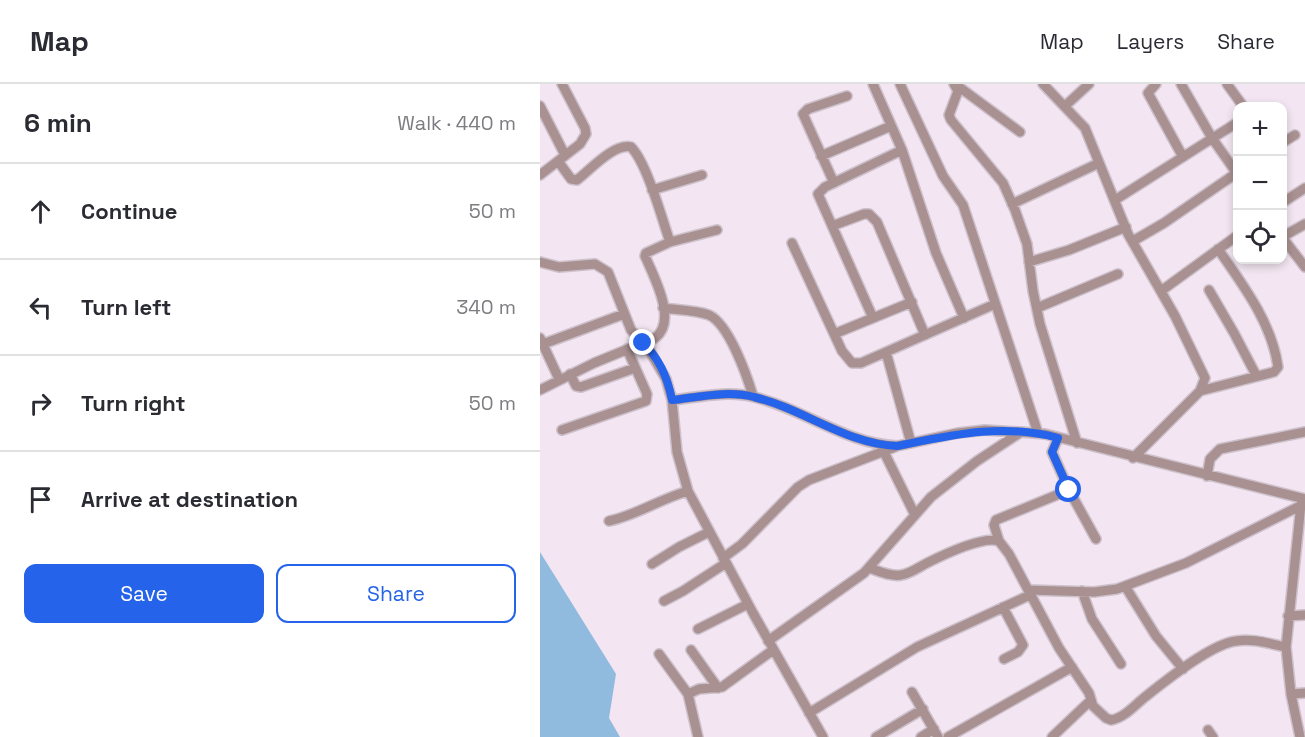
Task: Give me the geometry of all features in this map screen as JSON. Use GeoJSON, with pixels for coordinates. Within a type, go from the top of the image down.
{"type":"FeatureCollection","features":[{"type":"Feature","properties":{"kind":"street"},"geometry":{"type":"LineString","coordinates":[[540,175],[580,144],[586,134],[562,84]]}},
{"type":"Feature","properties":{"kind":"street"},"geometry":{"type":"LineString","coordinates":[[873,84],[902,150],[936,252],[964,318]]}},
{"type":"Feature","properties":{"kind":"street"},"geometry":{"type":"LineString","coordinates":[[900,84],[943,176],[963,205],[1038,433]]}},
{"type":"Feature","properties":{"kind":"street"},"geometry":{"type":"LineString","coordinates":[[955,84],[1020,132]]}},
{"type":"Feature","properties":{"kind":"street"},"geometry":{"type":"LineString","coordinates":[[955,84],[958,91],[950,115],[951,120],[1003,183],[1027,244],[1037,308],[1077,443]]}},
{"type":"Feature","properties":{"kind":"street"},"geometry":{"type":"LineString","coordinates":[[1043,84],[1084,128],[1126,227],[1202,368],[1205,378],[1200,391],[1133,458]]}},
{"type":"Feature","properties":{"kind":"street"},"geometry":{"type":"LineString","coordinates":[[1065,106],[1089,84]]}},
{"type":"Feature","properties":{"kind":"street"},"geometry":{"type":"LineString","coordinates":[[1156,84],[1148,93],[1183,157]]}},
{"type":"Feature","properties":{"kind":"street"},"geometry":{"type":"LineString","coordinates":[[1181,84],[1212,138],[1233,167]]}},
{"type":"Feature","properties":{"kind":"street"},"geometry":{"type":"LineString","coordinates":[[1227,84],[1240,102]]}},
{"type":"Feature","properties":{"kind":"street"},"geometry":{"type":"LineString","coordinates":[[834,183],[803,114],[808,110],[847,96]]}},
{"type":"Feature","properties":{"kind":"street"},"geometry":{"type":"LineString","coordinates":[[540,106],[570,179],[577,180],[597,162],[627,145],[631,147],[638,156],[652,190],[670,242]]}},
{"type":"Feature","properties":{"kind":"street"},"geometry":{"type":"LineString","coordinates":[[1114,200],[1233,125]]}},
{"type":"Feature","properties":{"kind":"street"},"geometry":{"type":"LineString","coordinates":[[821,156],[891,126]]}},
{"type":"Feature","properties":{"kind":"street"},"geometry":{"type":"LineString","coordinates":[[1287,140],[1295,135]]}},
{"type":"Feature","properties":{"kind":"street"},"geometry":{"type":"LineString","coordinates":[[873,318],[818,194],[819,191],[834,183],[902,150]]}},
{"type":"Feature","properties":{"kind":"street"},"geometry":{"type":"LineString","coordinates":[[1012,204],[1099,163]]}},
{"type":"Feature","properties":{"kind":"street"},"geometry":{"type":"LineString","coordinates":[[652,190],[702,175]]}},
{"type":"Feature","properties":{"kind":"street"},"geometry":{"type":"LineString","coordinates":[[1133,241],[1164,223],[1233,176]]}},
{"type":"Feature","properties":{"kind":"street"},"geometry":{"type":"LineString","coordinates":[[1287,200],[1305,188]]}},
{"type":"Feature","properties":{"kind":"street"},"geometry":{"type":"LineString","coordinates":[[832,226],[864,214],[877,222],[925,335]]}},
{"type":"Feature","properties":{"kind":"street"},"geometry":{"type":"LineString","coordinates":[[1287,234],[1305,225]]}},
{"type":"Feature","properties":{"kind":"street"},"geometry":{"type":"LineString","coordinates":[[1029,262],[1070,250],[1126,227]]}},
{"type":"Feature","properties":{"kind":"street"},"geometry":{"type":"LineString","coordinates":[[540,390],[570,374],[655,338],[664,328],[663,308],[657,284],[645,256],[649,250],[670,242],[717,230]]}},
{"type":"Feature","properties":{"kind":"street"},"geometry":{"type":"LineString","coordinates":[[1161,291],[1233,238]]}},
{"type":"Feature","properties":{"kind":"street"},"geometry":{"type":"LineString","coordinates":[[792,243],[834,334],[852,363],[861,363],[995,304]]}},
{"type":"Feature","properties":{"kind":"street"},"geometry":{"type":"LineString","coordinates":[[1287,244],[1305,267]]}},
{"type":"Feature","properties":{"kind":"street"},"geometry":{"type":"LineString","coordinates":[[1200,391],[1277,370],[1277,361],[1266,327],[1248,293],[1218,249]]}},
{"type":"Feature","properties":{"kind":"street"},"geometry":{"type":"LineString","coordinates":[[542,266],[595,264],[602,267],[613,280],[631,330],[658,362],[666,379],[672,400],[677,452],[688,491],[747,604],[823,737]]}},
{"type":"Feature","properties":{"kind":"street"},"geometry":{"type":"LineString","coordinates":[[1037,308],[1118,274]]}},
{"type":"Feature","properties":{"kind":"street"},"geometry":{"type":"LineString","coordinates":[[1209,290],[1256,375]]}},
{"type":"Feature","properties":{"kind":"street"},"geometry":{"type":"LineString","coordinates":[[834,334],[912,302]]}},
{"type":"Feature","properties":{"kind":"street"},"geometry":{"type":"LineString","coordinates":[[663,308],[706,314],[716,320],[736,351],[753,396]]}},
{"type":"Feature","properties":{"kind":"street"},"geometry":{"type":"LineString","coordinates":[[559,379],[542,341],[624,314]]}},
{"type":"Feature","properties":{"kind":"street"},"geometry":{"type":"LineString","coordinates":[[562,429],[646,400],[646,394],[627,349]]}},
{"type":"Feature","properties":{"kind":"street"},"geometry":{"type":"LineString","coordinates":[[886,352],[911,443]]}},
{"type":"Feature","properties":{"kind":"street"},"geometry":{"type":"LineString","coordinates":[[570,374],[576,386],[581,387],[635,368]]}},
{"type":"Feature","properties":{"kind":"street"},"geometry":{"type":"LineString","coordinates":[[672,400],[737,394],[753,396],[797,410],[856,439],[874,444],[897,446]]}},
{"type":"Feature","properties":{"kind":"street"},"geometry":{"type":"LineString","coordinates":[[664,601],[683,591],[724,561],[798,487],[809,480],[897,446],[985,430],[1038,433],[1302,501]]}},
{"type":"Feature","properties":{"kind":"street"},"geometry":{"type":"LineString","coordinates":[[688,694],[699,689],[727,685],[771,646],[869,568],[915,515],[946,485],[1013,435],[1021,432]]}},
{"type":"Feature","properties":{"kind":"street"},"geometry":{"type":"LineString","coordinates":[[1207,476],[1210,459],[1220,450],[1305,432]]}},
{"type":"Feature","properties":{"kind":"street"},"geometry":{"type":"LineString","coordinates":[[1058,438],[1052,452],[1069,490],[1096,539]]}},
{"type":"Feature","properties":{"kind":"street"},"geometry":{"type":"LineString","coordinates":[[884,452],[915,515]]}},
{"type":"Feature","properties":{"kind":"street"},"geometry":{"type":"LineString","coordinates":[[1069,490],[996,520],[994,525],[999,541],[1009,554],[1059,648],[1089,693],[1098,711],[1106,718],[1115,720],[1183,669],[1228,642],[1249,640],[1286,647]]}},
{"type":"Feature","properties":{"kind":"street"},"geometry":{"type":"LineString","coordinates":[[609,521],[630,516],[688,491]]}},
{"type":"Feature","properties":{"kind":"street"},"geometry":{"type":"LineString","coordinates":[[808,712],[917,646],[1029,593],[1107,591],[1125,586],[1186,563],[1302,501]]}},
{"type":"Feature","properties":{"kind":"street"},"geometry":{"type":"LineString","coordinates":[[1300,737],[1286,647],[1302,501]]}},
{"type":"Feature","properties":{"kind":"street"},"geometry":{"type":"LineString","coordinates":[[652,564],[709,532]]}},
{"type":"Feature","properties":{"kind":"street"},"geometry":{"type":"LineString","coordinates":[[869,568],[901,575],[967,546],[988,540],[999,541]]}},
{"type":"Feature","properties":{"kind":"street"},"geometry":{"type":"LineString","coordinates":[[1125,586],[1156,636],[1183,669]]}},
{"type":"Feature","properties":{"kind":"street"},"geometry":{"type":"LineString","coordinates":[[1082,591],[1092,619],[1121,664]]}},
{"type":"Feature","properties":{"kind":"street"},"geometry":{"type":"LineString","coordinates":[[698,629],[747,604]]}},
{"type":"Feature","properties":{"kind":"street"},"geometry":{"type":"LineString","coordinates":[[1003,607],[1023,645],[1018,652],[1004,660]]}},
{"type":"Feature","properties":{"kind":"street"},"geometry":{"type":"LineString","coordinates":[[1288,616],[1305,615]]}},
{"type":"Feature","properties":{"kind":"street"},"geometry":{"type":"LineString","coordinates":[[691,650],[718,688]]}},
{"type":"Feature","properties":{"kind":"street"},"geometry":{"type":"LineString","coordinates":[[660,654],[688,694],[698,737]]}},
{"type":"Feature","properties":{"kind":"street"},"geometry":{"type":"LineString","coordinates":[[948,737],[1072,667]]}},
{"type":"Feature","properties":{"kind":"street"},"geometry":{"type":"LineString","coordinates":[[912,692],[936,733],[921,737]]}},
{"type":"Feature","properties":{"kind":"street"},"geometry":{"type":"LineString","coordinates":[[1292,694],[1305,693]]}},
{"type":"Feature","properties":{"kind":"street"},"geometry":{"type":"LineString","coordinates":[[1052,737],[1091,700]]}},
{"type":"Feature","properties":{"kind":"street"},"geometry":{"type":"LineString","coordinates":[[876,737],[923,709]]}},
{"type":"Feature","properties":{"kind":"water"},"geometry":{"type":"Polygon","coordinates":[[[540,552],[616,674],[609,718],[620,737],[540,737],[540,552]]]}},
{"type":"Feature","properties":{"kind":"route"},"geometry":{"type":"LineString","coordinates":[[643,343],[658,362],[672,400],[718,394],[753,396],[797,410],[856,439],[888,446],[985,430],[1029,432],[1058,438],[1052,452],[1069,490]]}}]}
